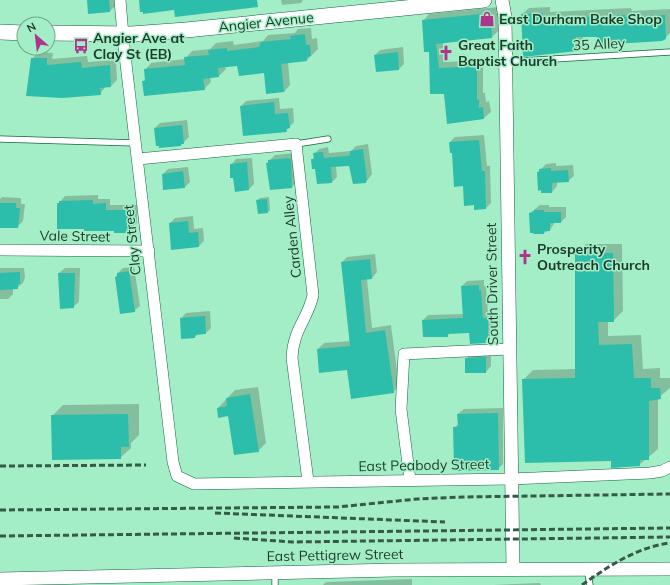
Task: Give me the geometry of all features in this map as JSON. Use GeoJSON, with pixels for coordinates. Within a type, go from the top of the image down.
{"type":"FeatureCollection","features":[{"type":"Feature","properties":{"kind":"main road","name":"Angier Avenue"},"geometry":{"type":"LineString","coordinates":[[56,33],[123,34],[186,30],[430,3],[484,0]]}},
{"type":"Feature","properties":{"kind":"main road"},"geometry":{"type":"LineString","coordinates":[[0,32],[16,32]]}},
{"type":"Feature","properties":{"kind":"street","name":"Clay Street"},"geometry":{"type":"LineString","coordinates":[[120,0],[173,462],[177,476]]}},
{"type":"Feature","properties":{"kind":"street","name":"South Driver Street"},"geometry":{"type":"LineString","coordinates":[[502,0],[505,17],[513,569]]}},
{"type":"Feature","properties":{"kind":"street"},"geometry":{"type":"LineString","coordinates":[[138,159],[296,144]]}},
{"type":"Feature","properties":{"kind":"street","name":"Carden Alley"},"geometry":{"type":"LineString","coordinates":[[296,144],[312,295],[311,302],[296,331],[292,345],[292,358],[308,481]]}},
{"type":"Feature","properties":{"kind":"street","name":"Vale Street"},"geometry":{"type":"LineString","coordinates":[[0,250],[149,251]]}},
{"type":"Feature","properties":{"kind":"street"},"geometry":{"type":"LineString","coordinates":[[410,480],[401,409],[404,354],[509,348]]}},
{"type":"Feature","properties":{"kind":"street","name":"East Peabody Street"},"geometry":{"type":"LineString","coordinates":[[177,476],[194,484],[308,481],[511,479],[650,473],[662,472],[670,467]]}},
{"type":"Feature","properties":{"kind":"street","name":"East Pettigrew Street"},"geometry":{"type":"LineString","coordinates":[[0,579],[275,579],[513,569],[670,569]]}},
{"type":"Feature","properties":{"kind":"lane","name":"35 Alley"},"geometry":{"type":"LineString","coordinates":[[505,62],[670,52]]}},
{"type":"Feature","properties":{"kind":"lane"},"geometry":{"type":"LineString","coordinates":[[0,139],[137,143]]}},
{"type":"Feature","properties":{"kind":"lane"},"geometry":{"type":"LineString","coordinates":[[296,144],[328,139]]}},
{"type":"Feature","properties":{"kind":"lane"},"geometry":{"type":"LineString","coordinates":[[587,568],[590,585]]}},
{"type":"Feature","properties":{"kind":"building"},"geometry":{"type":"Polygon","coordinates":[[[87,0],[109,0],[110,12],[88,14],[87,0]]]}},
{"type":"Feature","properties":{"kind":"building"},"geometry":{"type":"Polygon","coordinates":[[[139,0],[257,0],[258,7],[175,17],[174,10],[143,14],[143,12],[140,12],[139,0]]]}},
{"type":"Feature","properties":{"kind":"building"},"geometry":{"type":"Polygon","coordinates":[[[491,13],[492,38],[436,44],[439,68],[477,66],[477,100],[479,99],[479,108],[483,107],[484,119],[447,124],[444,94],[430,94],[429,52],[424,52],[422,20],[491,13]]]}},
{"type":"Feature","properties":{"kind":"building"},"geometry":{"type":"Polygon","coordinates":[[[543,13],[543,19],[625,15],[625,17],[665,15],[666,39],[662,41],[598,45],[597,37],[576,37],[577,51],[523,57],[521,14],[543,13]]]}},
{"type":"Feature","properties":{"kind":"building"},"geometry":{"type":"Polygon","coordinates":[[[305,34],[306,45],[310,45],[311,56],[307,57],[307,61],[281,64],[284,92],[266,94],[264,73],[239,76],[237,66],[218,68],[219,77],[203,79],[205,90],[144,96],[142,81],[145,81],[144,69],[185,65],[184,57],[209,55],[208,50],[227,48],[227,51],[259,47],[261,42],[291,39],[290,36],[305,34]]]}},
{"type":"Feature","properties":{"kind":"building"},"geometry":{"type":"Polygon","coordinates":[[[398,52],[399,70],[376,72],[374,55],[398,52]]]}},
{"type":"Feature","properties":{"kind":"building"},"geometry":{"type":"Polygon","coordinates":[[[31,58],[47,58],[47,65],[81,62],[82,68],[110,65],[111,87],[100,88],[101,95],[62,98],[26,96],[31,58]]]}},
{"type":"Feature","properties":{"kind":"building"},"geometry":{"type":"Polygon","coordinates":[[[274,102],[275,114],[288,113],[290,128],[286,129],[287,132],[243,136],[240,106],[274,102]]]}},
{"type":"Feature","properties":{"kind":"building"},"geometry":{"type":"Polygon","coordinates":[[[182,125],[184,144],[181,144],[181,146],[159,148],[159,146],[156,146],[154,128],[182,125]]]}},
{"type":"Feature","properties":{"kind":"building"},"geometry":{"type":"Polygon","coordinates":[[[479,140],[482,171],[485,171],[486,209],[474,210],[474,205],[464,206],[463,186],[454,187],[452,153],[450,153],[449,142],[479,140]]]}},
{"type":"Feature","properties":{"kind":"building"},"geometry":{"type":"Polygon","coordinates":[[[363,149],[367,180],[366,183],[353,184],[349,166],[331,167],[332,183],[317,184],[315,169],[312,169],[311,159],[314,159],[313,153],[323,152],[324,158],[347,156],[350,155],[350,151],[363,149]]]}},
{"type":"Feature","properties":{"kind":"building"},"geometry":{"type":"Polygon","coordinates":[[[289,158],[291,160],[292,188],[270,190],[266,163],[268,163],[268,160],[289,158]]]}},
{"type":"Feature","properties":{"kind":"building"},"geometry":{"type":"Polygon","coordinates":[[[247,162],[249,190],[235,192],[233,178],[230,178],[230,164],[247,162]]]}},
{"type":"Feature","properties":{"kind":"building"},"geometry":{"type":"Polygon","coordinates":[[[551,168],[551,171],[568,170],[569,182],[552,183],[552,193],[541,193],[541,190],[538,191],[537,172],[539,172],[539,169],[551,168]]]}},
{"type":"Feature","properties":{"kind":"building"},"geometry":{"type":"Polygon","coordinates":[[[183,171],[185,188],[163,190],[162,174],[183,171]]]}},
{"type":"Feature","properties":{"kind":"building"},"geometry":{"type":"Polygon","coordinates":[[[267,199],[268,213],[258,214],[256,200],[267,199]]]}},
{"type":"Feature","properties":{"kind":"building"},"geometry":{"type":"Polygon","coordinates":[[[93,200],[93,204],[106,203],[106,210],[132,210],[132,229],[126,229],[126,233],[114,233],[114,231],[57,229],[57,203],[59,203],[59,201],[93,200]]]}},
{"type":"Feature","properties":{"kind":"building"},"geometry":{"type":"Polygon","coordinates":[[[0,203],[16,203],[16,208],[20,208],[18,228],[0,228],[0,203]]]}},
{"type":"Feature","properties":{"kind":"building"},"geometry":{"type":"Polygon","coordinates":[[[534,210],[544,210],[544,212],[561,212],[561,223],[550,223],[550,231],[544,231],[544,234],[530,233],[529,213],[534,212],[534,210]]]}},
{"type":"Feature","properties":{"kind":"building"},"geometry":{"type":"Polygon","coordinates":[[[188,221],[189,233],[198,232],[199,247],[171,250],[169,223],[188,221]]]}},
{"type":"Feature","properties":{"kind":"building"},"geometry":{"type":"Polygon","coordinates":[[[613,253],[614,322],[598,322],[599,345],[632,344],[634,378],[651,378],[651,388],[660,388],[661,399],[649,401],[649,460],[640,460],[640,466],[611,468],[611,461],[525,463],[522,379],[575,378],[575,254],[613,253]]]}},
{"type":"Feature","properties":{"kind":"building"},"geometry":{"type":"Polygon","coordinates":[[[370,259],[372,279],[361,280],[366,333],[385,330],[394,393],[351,399],[347,370],[319,373],[317,349],[350,346],[341,262],[370,259]]]}},
{"type":"Feature","properties":{"kind":"building"},"geometry":{"type":"Polygon","coordinates":[[[129,271],[135,312],[120,314],[115,277],[117,276],[117,273],[129,271]]]}},
{"type":"Feature","properties":{"kind":"building"},"geometry":{"type":"Polygon","coordinates":[[[20,272],[20,284],[18,284],[18,289],[0,290],[0,273],[20,272]]]}},
{"type":"Feature","properties":{"kind":"building"},"geometry":{"type":"Polygon","coordinates":[[[58,273],[75,273],[74,308],[60,309],[58,273]]]}},
{"type":"Feature","properties":{"kind":"building"},"geometry":{"type":"Polygon","coordinates":[[[479,285],[479,291],[481,290],[483,318],[488,318],[488,340],[485,340],[486,343],[470,344],[469,333],[448,334],[448,337],[423,337],[422,320],[463,318],[461,286],[479,285]]]}},
{"type":"Feature","properties":{"kind":"building"},"geometry":{"type":"Polygon","coordinates":[[[205,316],[206,334],[195,335],[195,338],[181,339],[180,318],[205,316]]]}},
{"type":"Feature","properties":{"kind":"building"},"geometry":{"type":"Polygon","coordinates":[[[486,357],[486,373],[465,373],[465,358],[486,357]]]}},
{"type":"Feature","properties":{"kind":"building"},"geometry":{"type":"Polygon","coordinates":[[[250,394],[259,452],[234,455],[228,416],[218,418],[217,408],[227,406],[226,398],[250,394]]]}},
{"type":"Feature","properties":{"kind":"building"},"geometry":{"type":"Polygon","coordinates":[[[498,413],[499,470],[454,471],[453,427],[458,427],[457,414],[498,413]]]}},
{"type":"Feature","properties":{"kind":"building"},"geometry":{"type":"Polygon","coordinates":[[[128,414],[129,447],[121,447],[121,459],[52,460],[51,415],[128,414]]]}},
{"type":"Feature","properties":{"kind":"railway"},"geometry":{"type":"LineString","coordinates":[[0,466],[146,465]]}},
{"type":"Feature","properties":{"kind":"railway"},"geometry":{"type":"LineString","coordinates":[[0,510],[338,507],[417,499],[463,497],[670,494]]}},
{"type":"Feature","properties":{"kind":"railway"},"geometry":{"type":"LineString","coordinates":[[215,513],[445,522]]}},
{"type":"Feature","properties":{"kind":"railway"},"geometry":{"type":"LineString","coordinates":[[0,536],[670,528]]}},
{"type":"Feature","properties":{"kind":"railway"},"geometry":{"type":"LineString","coordinates":[[234,538],[293,542],[670,537]]}},
{"type":"Feature","properties":{"kind":"railway"},"geometry":{"type":"LineString","coordinates":[[582,585],[624,558],[658,545],[670,543]]}},
{"type":"Feature","properties":{"kind":"place","name":"East Durham Bake Shop"},"geometry":{"type":"Point","coordinates":[487,19]}},
{"type":"Feature","properties":{"kind":"place","name":"Angier Ave at Clay St (EB)"},"geometry":{"type":"Point","coordinates":[81,46]}},
{"type":"Feature","properties":{"kind":"place","name":"Great Faith Baptist Church"},"geometry":{"type":"Point","coordinates":[446,53]}},
{"type":"Feature","properties":{"kind":"place","name":"Prosperity Outreach Church"},"geometry":{"type":"Point","coordinates":[525,257]}}]}
